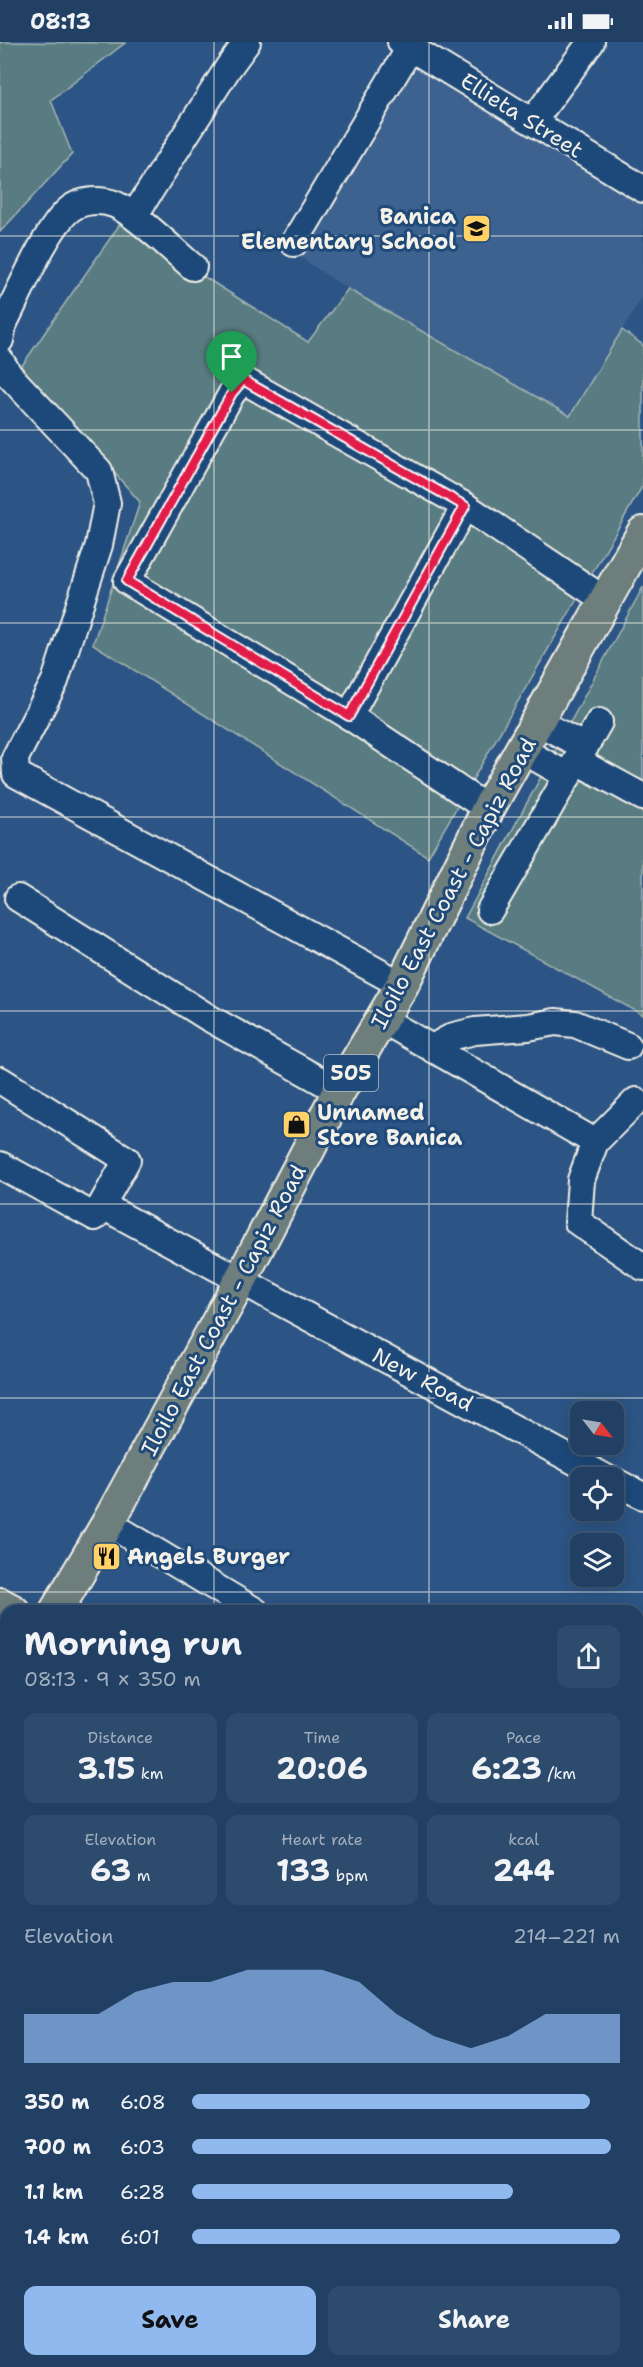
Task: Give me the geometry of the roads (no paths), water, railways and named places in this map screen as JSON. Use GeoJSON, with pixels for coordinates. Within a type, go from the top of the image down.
{"type":"FeatureCollection","features":[{"type":"Feature","properties":{"kind":"main road","name":"Iloilo East Coast - Capiz Road"},"geometry":{"type":"LineString","coordinates":[[60,1605],[108,1523],[240,1281],[339,1091],[402,986],[488,809],[606,601],[640,546]]}},
{"type":"Feature","properties":{"kind":"street"},"geometry":{"type":"LineString","coordinates":[[134,216],[247,42]]}},
{"type":"Feature","properties":{"kind":"street"},"geometry":{"type":"LineString","coordinates":[[533,121],[591,42]]}},
{"type":"Feature","properties":{"kind":"street"},"geometry":{"type":"LineString","coordinates":[[294,243],[406,44]]}},
{"type":"Feature","properties":{"kind":"street","name":"Ellieta Street"},"geometry":{"type":"LineString","coordinates":[[406,44],[643,189]]}},
{"type":"Feature","properties":{"kind":"street"},"geometry":{"type":"LineString","coordinates":[[0,340],[3,325],[53,228],[71,208],[93,200],[114,204],[134,216],[193,267]]}},
{"type":"Feature","properties":{"kind":"street"},"geometry":{"type":"LineString","coordinates":[[0,360],[9,375],[99,471],[107,503],[99,545],[55,681],[15,758],[16,774],[402,986]]}},
{"type":"Feature","properties":{"kind":"street"},"geometry":{"type":"LineString","coordinates":[[488,809],[349,716],[127,581],[232,393],[243,380],[465,506],[606,601]]}},
{"type":"Feature","properties":{"kind":"street"},"geometry":{"type":"LineString","coordinates":[[349,716],[465,506]]}},
{"type":"Feature","properties":{"kind":"street"},"geometry":{"type":"LineString","coordinates":[[538,722],[576,761]]}},
{"type":"Feature","properties":{"kind":"street"},"geometry":{"type":"LineString","coordinates":[[490,910],[599,722]]}},
{"type":"Feature","properties":{"kind":"street"},"geometry":{"type":"LineString","coordinates":[[522,750],[576,761],[643,797]]}},
{"type":"Feature","properties":{"kind":"street"},"geometry":{"type":"LineString","coordinates":[[18,898],[209,1018],[339,1091]]}},
{"type":"Feature","properties":{"kind":"street"},"geometry":{"type":"LineString","coordinates":[[383,1020],[595,1142]]}},
{"type":"Feature","properties":{"kind":"street"},"geometry":{"type":"LineString","coordinates":[[434,1050],[454,1036],[475,1031],[528,1028],[555,1022],[574,1024],[628,1046]]}},
{"type":"Feature","properties":{"kind":"street"},"geometry":{"type":"LineString","coordinates":[[0,1080],[127,1160],[104,1206],[95,1217],[0,1165]]}},
{"type":"Feature","properties":{"kind":"street"},"geometry":{"type":"LineString","coordinates":[[636,1101],[595,1142],[581,1180],[578,1222],[643,1267]]}},
{"type":"Feature","properties":{"kind":"street","name":"New Road"},"geometry":{"type":"LineString","coordinates":[[104,1206],[586,1467]]}},
{"type":"Feature","properties":{"kind":"street"},"geometry":{"type":"LineString","coordinates":[[624,1486],[643,1496]]}},
{"type":"Feature","properties":{"kind":"street"},"geometry":{"type":"LineString","coordinates":[[108,1523],[245,1605]]}},
{"type":"Feature","properties":{"kind":"place","name":"Banica Elementary School"},"geometry":{"type":"Point","coordinates":[477,229]}},
{"type":"Feature","properties":{"kind":"place","name":"Unnamed Store Banica"},"geometry":{"type":"Point","coordinates":[296,1125]}},
{"type":"Feature","properties":{"kind":"place","name":"Angels Burger"},"geometry":{"type":"Point","coordinates":[106,1556]}}]}
